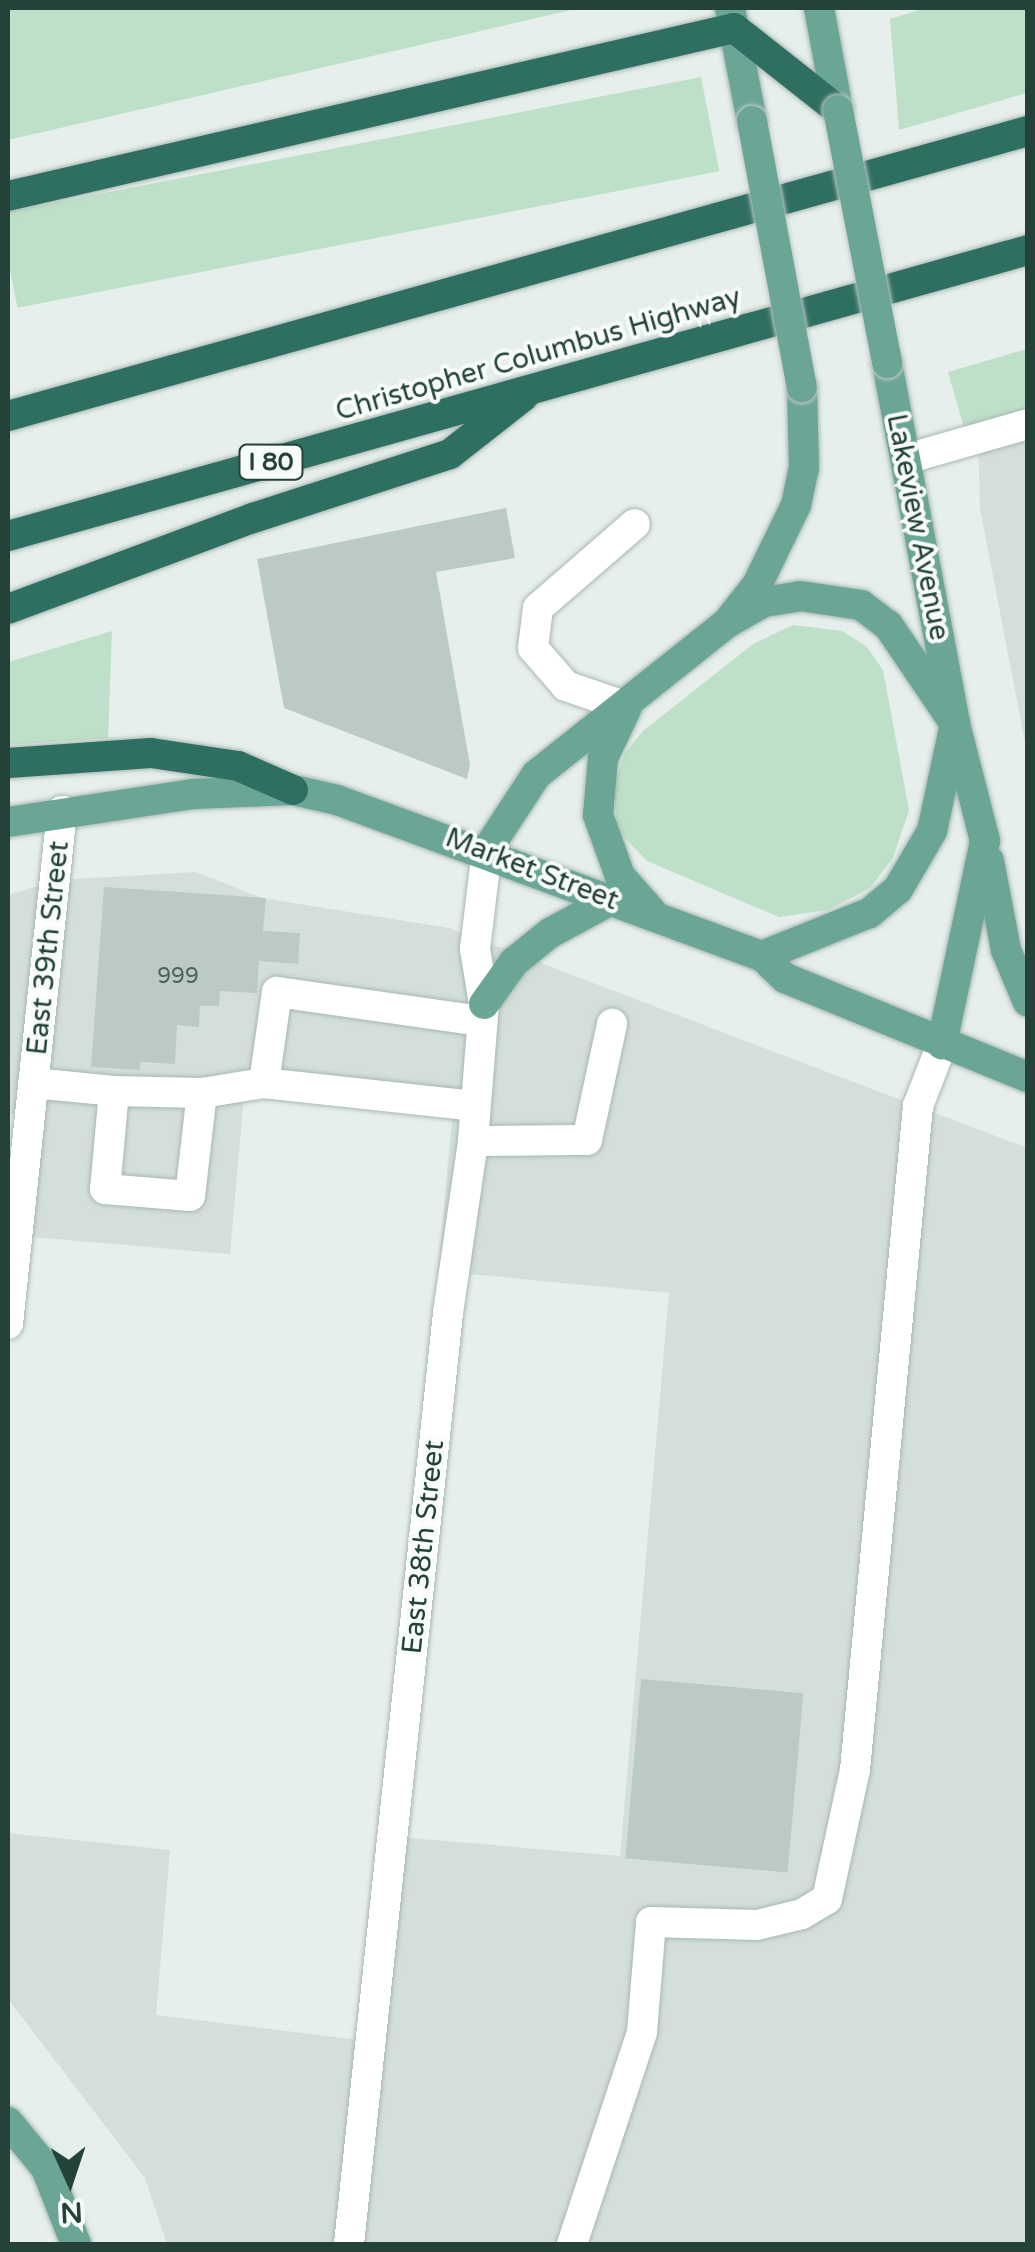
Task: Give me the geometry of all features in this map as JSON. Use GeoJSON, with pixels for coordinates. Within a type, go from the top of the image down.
{"type":"FeatureCollection","features":[{"type":"Feature","properties":{"kind":"highway"},"geometry":{"type":"LineString","coordinates":[[8,196],[732,18],[838,110]]}},
{"type":"Feature","properties":{"kind":"highway"},"geometry":{"type":"LineString","coordinates":[[8,416],[1028,131]]}},
{"type":"Feature","properties":{"kind":"highway","name":"Christopher Columbus Highway"},"geometry":{"type":"LineString","coordinates":[[8,536],[1028,250]]}},
{"type":"Feature","properties":{"kind":"highway"},"geometry":{"type":"LineString","coordinates":[[8,610],[253,518],[450,454],[535,388]]}},
{"type":"Feature","properties":{"kind":"highway"},"geometry":{"type":"LineString","coordinates":[[8,763],[151,753],[238,766],[292,790]]}},
{"type":"Feature","properties":{"kind":"main road","name":"Lakeview Avenue"},"geometry":{"type":"LineString","coordinates":[[819,8],[955,724],[986,840],[942,1044]]}},
{"type":"Feature","properties":{"kind":"main road"},"geometry":{"type":"LineString","coordinates":[[728,623],[780,547],[796,506],[804,468],[802,387],[732,18]]}},
{"type":"Feature","properties":{"kind":"main road"},"geometry":{"type":"LineString","coordinates":[[487,850],[536,775],[592,726],[627,707],[728,623],[764,602],[800,596],[861,606],[888,624],[955,724],[932,832],[898,889],[855,920],[762,956]]}},
{"type":"Feature","properties":{"kind":"main road"},"geometry":{"type":"LineString","coordinates":[[627,707],[603,758],[598,816],[620,876],[656,917]]}},
{"type":"Feature","properties":{"kind":"main road","name":"Market Street"},"geometry":{"type":"LineString","coordinates":[[8,822],[62,811],[292,790],[376,811],[487,850],[762,956],[785,978],[1028,1077]]}},
{"type":"Feature","properties":{"kind":"main road"},"geometry":{"type":"LineString","coordinates":[[986,840],[1017,946],[1028,1002]]}},
{"type":"Feature","properties":{"kind":"main road"},"geometry":{"type":"LineString","coordinates":[[482,1013],[526,952],[612,899]]}},
{"type":"Feature","properties":{"kind":"main road"},"geometry":{"type":"LineString","coordinates":[[8,2122],[46,2168],[76,2244]]}},
{"type":"Feature","properties":{"kind":"street"},"geometry":{"type":"LineString","coordinates":[[906,459],[1028,424]]}},
{"type":"Feature","properties":{"kind":"street"},"geometry":{"type":"LineString","coordinates":[[627,707],[566,686],[533,648],[538,608],[635,524]]}},
{"type":"Feature","properties":{"kind":"street","name":"East 39th Street"},"geometry":{"type":"LineString","coordinates":[[8,1324],[24,1100],[62,811]]}},
{"type":"Feature","properties":{"kind":"street","name":"East 38th Street"},"geometry":{"type":"LineString","coordinates":[[349,2244],[448,1313],[473,1141],[482,1013],[475,950],[487,850]]}},
{"type":"Feature","properties":{"kind":"street"},"geometry":{"type":"LineString","coordinates":[[264,1082],[277,992],[482,1013]]}},
{"type":"Feature","properties":{"kind":"street"},"geometry":{"type":"LineString","coordinates":[[473,1141],[587,1140],[612,1024]]}},
{"type":"Feature","properties":{"kind":"street"},"geometry":{"type":"LineString","coordinates":[[572,2244],[642,2032],[652,1922],[756,1926],[802,1914],[828,1899],[855,1770],[918,1106],[942,1044]]}},
{"type":"Feature","properties":{"kind":"street"},"geometry":{"type":"LineString","coordinates":[[24,1100],[114,1091],[202,1093],[264,1082],[475,1106]]}},
{"type":"Feature","properties":{"kind":"street"},"geometry":{"type":"LineString","coordinates":[[114,1091],[105,1189],[190,1196],[202,1093]]}},
{"type":"Feature","properties":{"kind":"shaded area"},"geometry":{"type":"Polygon","coordinates":[[[1027,421],[1027,753],[980,508],[978,436],[1027,421]]]}},
{"type":"Feature","properties":{"kind":"shaded area"},"geometry":{"type":"Polygon","coordinates":[[[196,872],[262,898],[449,928],[1027,1148],[1027,2244],[167,2244],[145,2178],[8,1999],[8,1833],[170,1850],[156,2015],[367,2041],[386,1836],[620,1856],[669,1293],[438,1271],[452,1119],[244,1096],[230,1254],[8,1235],[20,1112],[8,1115],[8,895],[58,880],[196,872]]]}},
{"type":"Feature","properties":{"kind":"green space"},"geometry":{"type":"Polygon","coordinates":[[[8,8],[580,8],[8,140],[8,8]]]}},
{"type":"Feature","properties":{"kind":"green space"},"geometry":{"type":"Polygon","coordinates":[[[926,8],[1027,8],[1027,93],[899,130],[890,19],[926,8]]]}},
{"type":"Feature","properties":{"kind":"green space"},"geometry":{"type":"Polygon","coordinates":[[[701,77],[719,171],[17,308],[8,259],[8,212],[701,77]]]}},
{"type":"Feature","properties":{"kind":"green space"},"geometry":{"type":"Polygon","coordinates":[[[1027,349],[1027,412],[965,431],[948,372],[1027,349]]]}},
{"type":"Feature","properties":{"kind":"green space"},"geometry":{"type":"Polygon","coordinates":[[[793,625],[842,631],[866,646],[883,670],[909,810],[893,858],[870,888],[828,910],[779,917],[647,861],[618,831],[613,788],[625,753],[643,731],[753,644],[793,625]]]}},
{"type":"Feature","properties":{"kind":"green space"},"geometry":{"type":"Polygon","coordinates":[[[112,631],[108,738],[8,745],[8,662],[112,631]]]}},
{"type":"Feature","properties":{"kind":"building"},"geometry":{"type":"Polygon","coordinates":[[[506,508],[515,558],[436,572],[470,765],[467,779],[284,708],[257,559],[506,508]]]}},
{"type":"Feature","properties":{"kind":"building"},"geometry":{"type":"Polygon","coordinates":[[[104,887],[266,898],[263,931],[300,933],[298,964],[259,961],[257,993],[220,991],[219,1006],[200,1006],[199,1027],[177,1025],[175,1064],[140,1062],[140,1070],[91,1067],[104,887]]]}},
{"type":"Feature","properties":{"kind":"building"},"geometry":{"type":"Polygon","coordinates":[[[641,1679],[803,1693],[788,1873],[625,1858],[641,1679]]]}}]}
